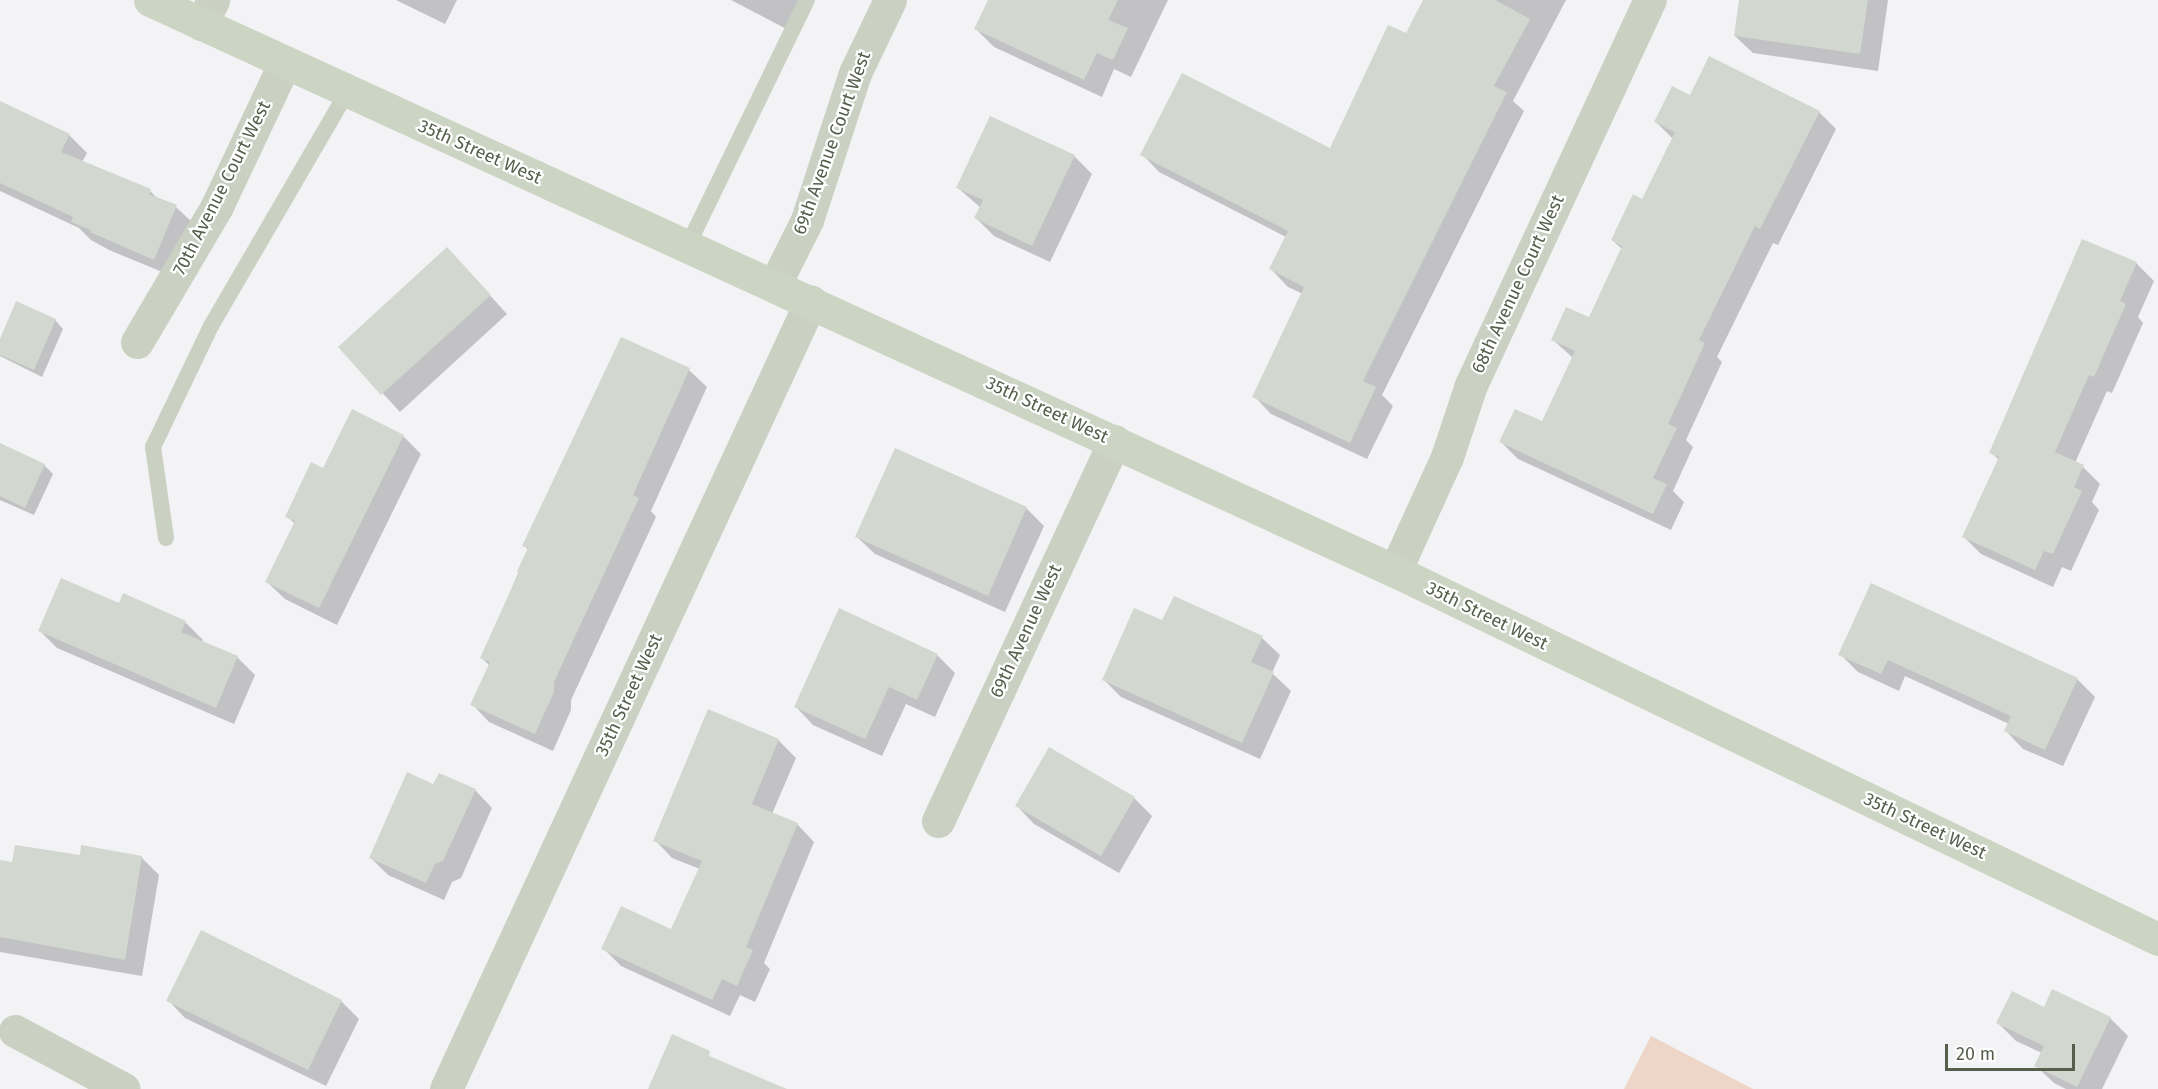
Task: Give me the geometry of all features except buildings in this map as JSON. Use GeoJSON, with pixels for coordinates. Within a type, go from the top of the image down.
{"type":"FeatureCollection","features":[{"type":"Feature","properties":{"kind":"street","name":"35th Street West"},"geometry":{"type":"LineString","coordinates":[[150,0],[207,12],[285,64],[688,245],[1395,571],[2158,939]]}},
{"type":"Feature","properties":{"kind":"street","name":"69th Avenue Court West"},"geometry":{"type":"LineString","coordinates":[[774,286],[807,220],[855,73],[890,0]]}},
{"type":"Feature","properties":{"kind":"street","name":"68th Avenue Court West"},"geometry":{"type":"LineString","coordinates":[[1395,571],[1447,457],[1470,385],[1650,0]]}},
{"type":"Feature","properties":{"kind":"street","name":"70th Avenue Court West"},"geometry":{"type":"LineString","coordinates":[[137,342],[217,206],[285,64]]}},
{"type":"Feature","properties":{"kind":"street","name":"35th Street West"},"geometry":{"type":"LineString","coordinates":[[446,1089],[811,302]]}},
{"type":"Feature","properties":{"kind":"street","name":"69th Avenue West"},"geometry":{"type":"LineString","coordinates":[[938,821],[1114,441]]}},
{"type":"Feature","properties":{"kind":"street"},"geometry":{"type":"LineString","coordinates":[[15,1031],[124,1089]]}},
{"type":"Feature","properties":{"kind":"lane"},"geometry":{"type":"LineString","coordinates":[[688,245],[807,0]]}},
{"type":"Feature","properties":{"kind":"lane"},"geometry":{"type":"LineString","coordinates":[[166,538],[153,447],[211,326],[347,92]]}},
{"type":"Feature","properties":{"kind":"shaded area"},"geometry":{"type":"Polygon","coordinates":[[[1651,1036],[1753,1089],[1624,1089],[1651,1036]]]}}]}
